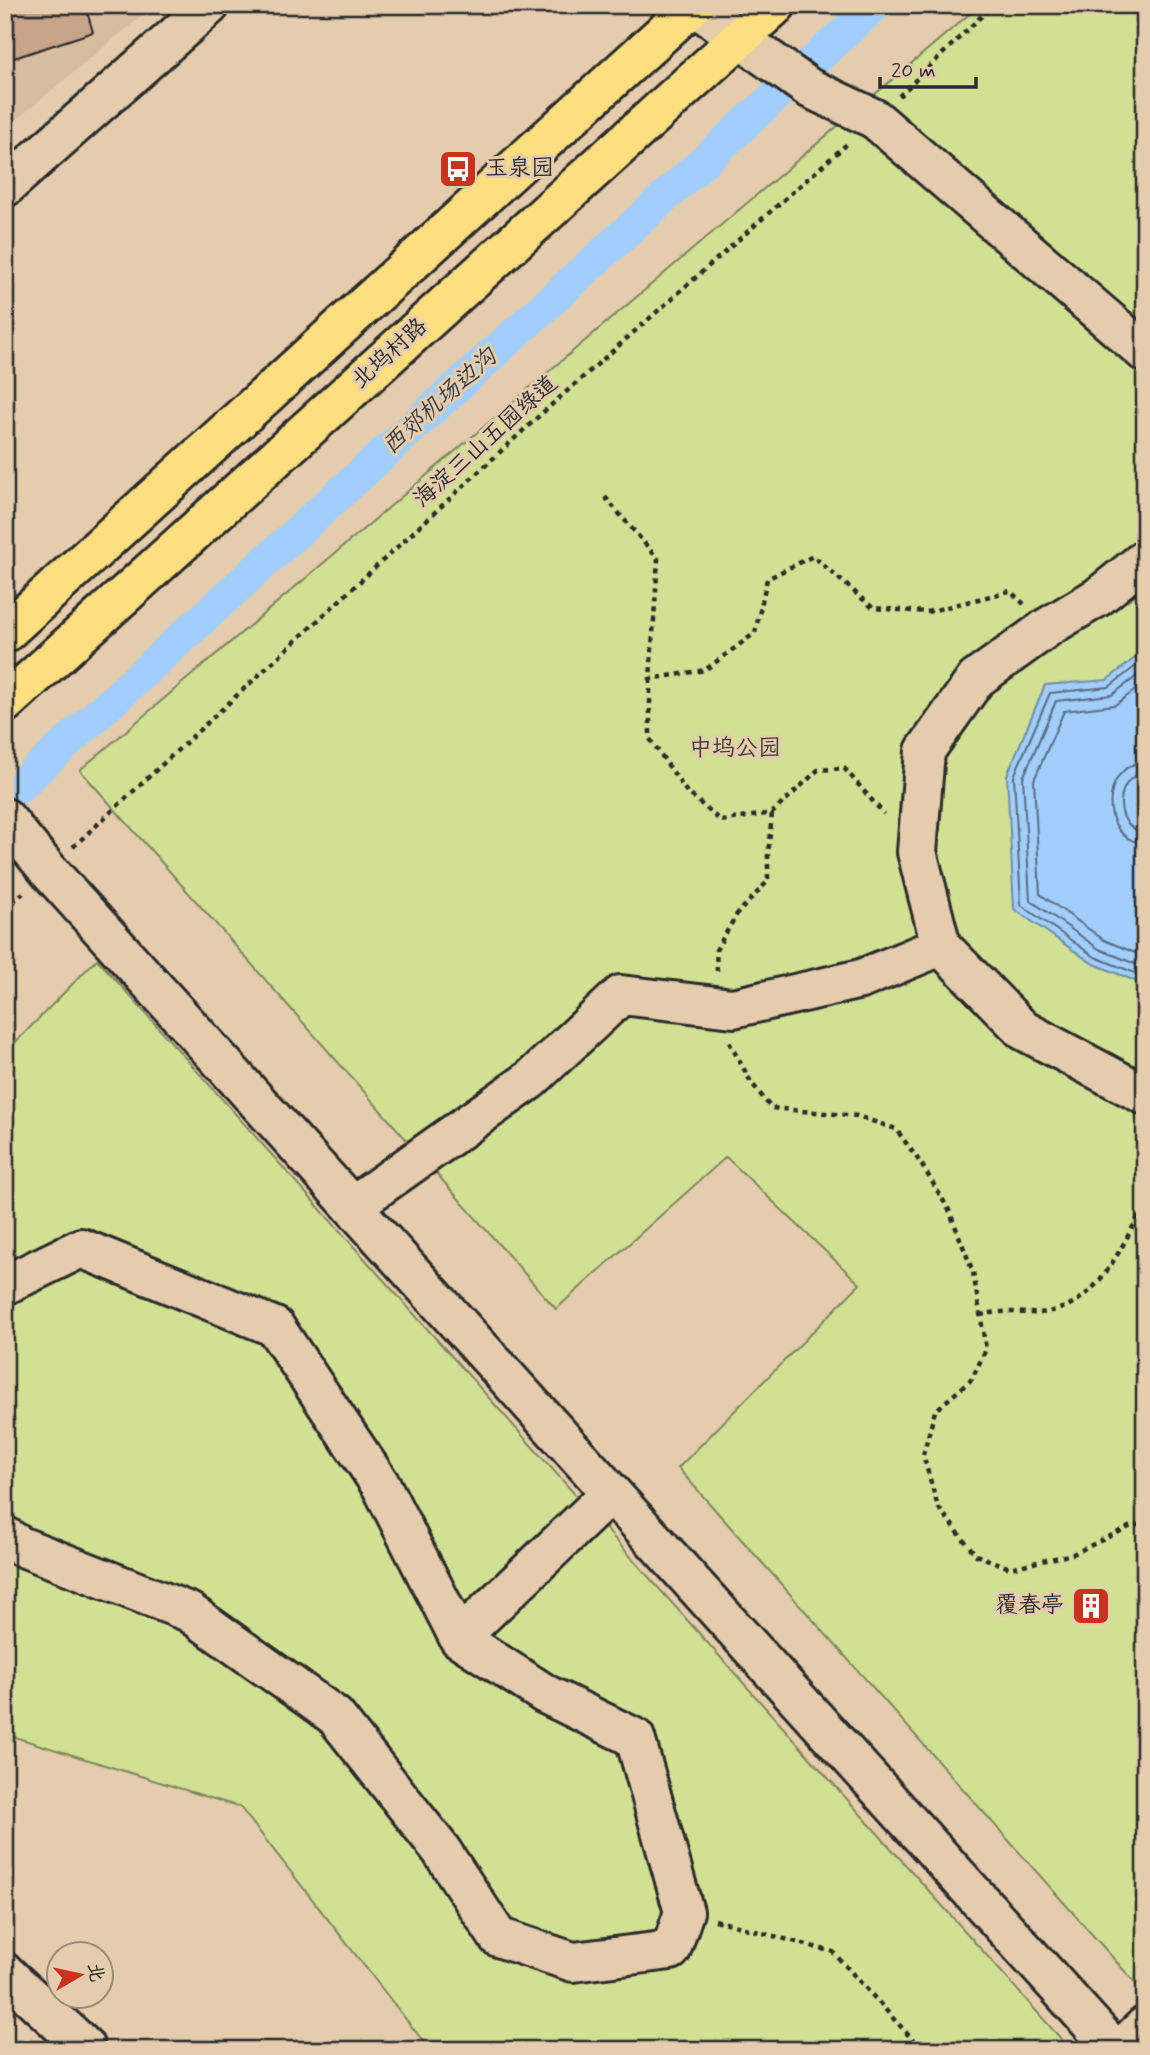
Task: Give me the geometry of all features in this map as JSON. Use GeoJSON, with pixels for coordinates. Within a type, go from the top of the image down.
{"type":"FeatureCollection","features":[{"type":"Feature","properties":{"kind":"main road"},"geometry":{"type":"LineString","coordinates":[[5,632],[693,5]]}},
{"type":"Feature","properties":{"kind":"main road","name":"北坞村路"},"geometry":{"type":"LineString","coordinates":[[5,703],[776,5]]}},
{"type":"Feature","properties":{"kind":"street"},"geometry":{"type":"LineString","coordinates":[[5,187],[210,5]]}},
{"type":"Feature","properties":{"kind":"street"},"geometry":{"type":"LineString","coordinates":[[693,5],[796,78],[875,119],[1145,352]]}},
{"type":"Feature","properties":{"kind":"street"},"geometry":{"type":"LineString","coordinates":[[1145,559],[1098,597],[1048,627],[976,679],[925,751],[917,852],[941,946],[1023,1030],[1145,1095]]}},
{"type":"Feature","properties":{"kind":"street"},"geometry":{"type":"LineString","coordinates":[[11,826],[611,1493],[1118,2050],[1145,2026]]}},
{"type":"Feature","properties":{"kind":"street"},"geometry":{"type":"LineString","coordinates":[[352,1206],[530,1080],[621,995],[733,1008],[861,979],[941,946]]}},
{"type":"Feature","properties":{"kind":"street"},"geometry":{"type":"LineString","coordinates":[[5,1285],[81,1248],[275,1327],[382,1487],[459,1638],[545,1695],[635,1738],[684,1912],[671,1951],[573,1962],[498,1937],[441,1850],[335,1716],[189,1612],[20,1546],[5,1535]]}},
{"type":"Feature","properties":{"kind":"street"},"geometry":{"type":"LineString","coordinates":[[459,1638],[611,1493]]}},
{"type":"Feature","properties":{"kind":"street"},"geometry":{"type":"LineString","coordinates":[[5,1973],[84,2046],[85,2050]]}},
{"type":"Feature","properties":{"kind":"path","name":"海淀三山五园绿道"},"geometry":{"type":"LineString","coordinates":[[5,909],[540,415],[875,119],[993,5]]}},
{"type":"Feature","properties":{"kind":"path"},"geometry":{"type":"LineString","coordinates":[[606,497],[658,559],[650,679],[650,739],[685,791],[720,821],[772,813],[818,771],[844,768],[917,852]]}},
{"type":"Feature","properties":{"kind":"path"},"geometry":{"type":"LineString","coordinates":[[650,679],[705,670],[755,633],[766,579],[813,556],[873,608],[927,612],[1010,591],[1048,627]]}},
{"type":"Feature","properties":{"kind":"path"},"geometry":{"type":"LineString","coordinates":[[772,813],[768,881],[737,914],[716,950],[720,1007],[731,1049],[771,1108],[858,1116],[896,1129],[949,1210],[974,1272],[986,1349],[972,1379],[936,1411],[923,1455],[938,1507],[976,1555],[1010,1569],[1073,1554],[1129,1527],[1145,1523]]}},
{"type":"Feature","properties":{"kind":"path"},"geometry":{"type":"LineString","coordinates":[[980,1315],[1001,1312],[1045,1313],[1084,1297],[1108,1271],[1140,1214],[1145,1214]]}},
{"type":"Feature","properties":{"kind":"path"},"geometry":{"type":"LineString","coordinates":[[684,1912],[833,1952],[922,2050]]}},
{"type":"Feature","properties":{"kind":"shaded area"},"geometry":{"type":"Polygon","coordinates":[[[5,5],[155,5],[5,129],[5,5]]]}},
{"type":"Feature","properties":{"kind":"green space","name":"中坞公园"},"geometry":{"type":"Polygon","coordinates":[[[980,5],[1145,5],[1145,1994],[678,1468],[860,1284],[726,1157],[556,1309],[80,770],[980,5]]]}},
{"type":"Feature","properties":{"kind":"green space"},"geometry":{"type":"Polygon","coordinates":[[[97,959],[1071,2050],[430,2050],[240,1807],[5,1734],[5,1053],[97,959]]]}},
{"type":"Feature","properties":{"kind":"water"},"geometry":{"type":"Polygon","coordinates":[[[1145,650],[1145,780],[1135,807],[1145,821],[1145,985],[1092,963],[1014,909],[1007,775],[1045,685],[1107,680],[1145,650]]]}},
{"type":"Feature","properties":{"kind":"building"},"geometry":{"type":"Polygon","coordinates":[[[5,5],[85,5],[93,32],[5,61],[5,5]]]}},
{"type":"Feature","properties":{"kind":"building","name":"覆春亭"},"geometry":{"type":"Polygon","coordinates":[[[1085,1596],[1104,1603],[1094,1621],[1078,1610],[1085,1596]]]}},
{"type":"Feature","properties":{"kind":"waterway","name":"西郊机场边沟"},"geometry":{"type":"LineString","coordinates":[[5,799],[875,5]]}},
{"type":"Feature","properties":{"kind":"place","name":"玉泉园"},"geometry":{"type":"Point","coordinates":[458,169]}},
{"type":"Feature","properties":{"kind":"place","name":"覆春亭"},"geometry":{"type":"Point","coordinates":[1091,1606]}}]}
